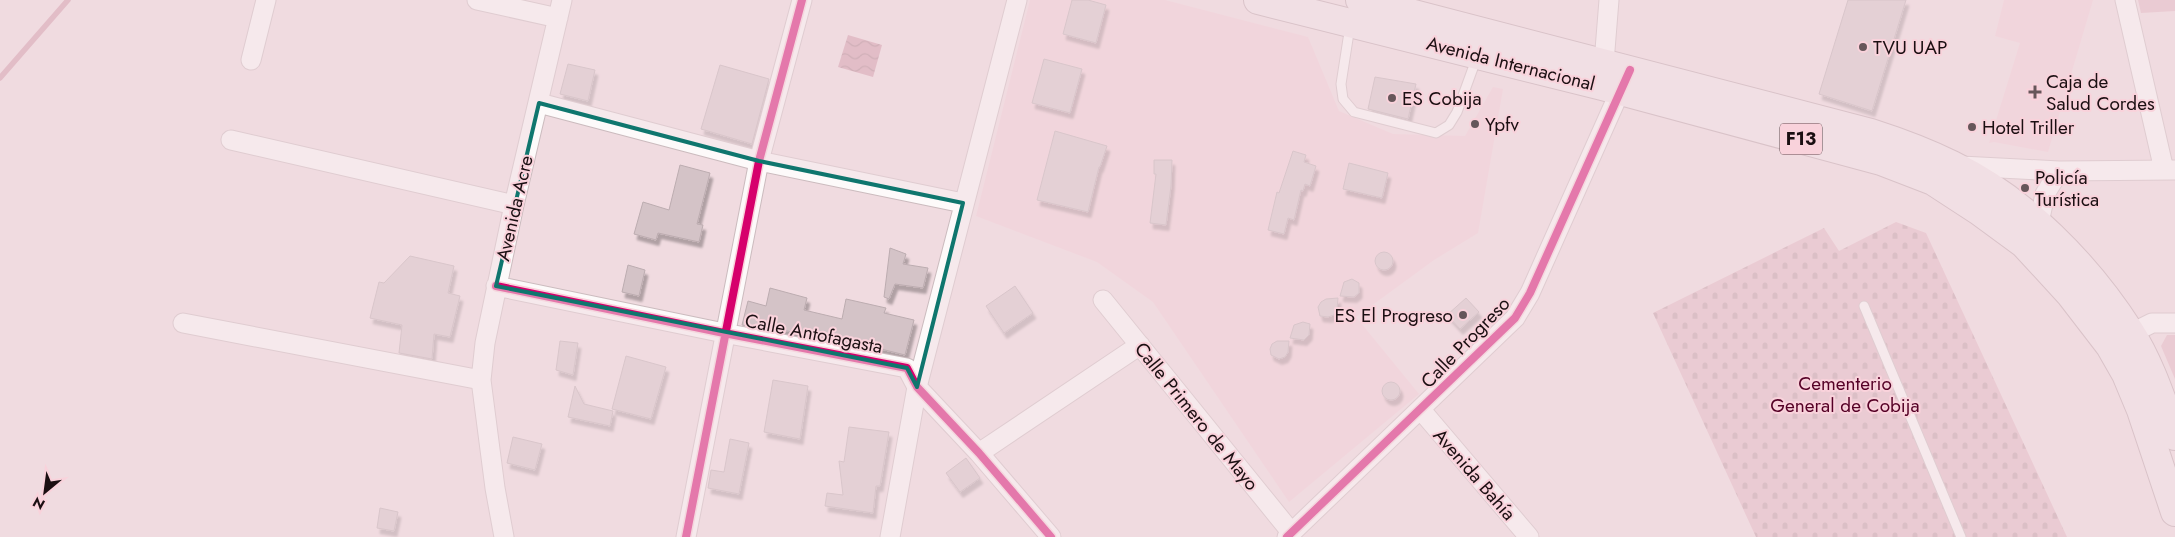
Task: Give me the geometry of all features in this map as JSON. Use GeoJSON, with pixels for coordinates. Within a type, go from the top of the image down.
{"type":"FeatureCollection","features":[{"type":"Feature","properties":{"kind":"highway","name":"Avenida Internacional"},"geometry":{"type":"LineString","coordinates":[[1258,0],[1355,12],[1614,78],[1871,133],[1909,146],[1954,166],[2003,196],[2039,223],[2093,280],[2120,339],[2175,512]]}},
{"type":"Feature","properties":{"kind":"highway","name":"Avenida Internacional"},"geometry":{"type":"LineString","coordinates":[[1355,12],[1478,55],[1614,78],[1882,161],[1933,182],[1979,211],[2024,244],[2070,294],[2120,339],[2157,386],[2175,436]]}},
{"type":"Feature","properties":{"kind":"street"},"geometry":{"type":"LineString","coordinates":[[251,60],[266,0]]}},
{"type":"Feature","properties":{"kind":"street"},"geometry":{"type":"LineString","coordinates":[[477,0],[558,18]]}},
{"type":"Feature","properties":{"kind":"street","name":"Avenida Acre"},"geometry":{"type":"LineString","coordinates":[[504,537],[495,488],[481,380],[485,343],[496,286],[562,0]]}},
{"type":"Feature","properties":{"kind":"street"},"geometry":{"type":"LineString","coordinates":[[686,537],[758,161],[802,0]]}},
{"type":"Feature","properties":{"kind":"street"},"geometry":{"type":"LineString","coordinates":[[890,537],[917,387],[1017,0]]}},
{"type":"Feature","properties":{"kind":"street","name":"Calle Progreso"},"geometry":{"type":"LineString","coordinates":[[1289,535],[1515,318],[1530,293],[1614,78],[1609,0]]}},
{"type":"Feature","properties":{"kind":"street"},"geometry":{"type":"LineString","coordinates":[[1954,166],[2059,171],[2169,170],[2126,0]]}},
{"type":"Feature","properties":{"kind":"street"},"geometry":{"type":"LineString","coordinates":[[539,103],[758,161],[963,203]]}},
{"type":"Feature","properties":{"kind":"street"},"geometry":{"type":"LineString","coordinates":[[230,140],[514,205]]}},
{"type":"Feature","properties":{"kind":"street"},"geometry":{"type":"LineString","coordinates":[[2039,223],[2045,194],[2059,171]]}},
{"type":"Feature","properties":{"kind":"street","name":"Calle Antofagasta"},"geometry":{"type":"LineString","coordinates":[[496,286],[724,333],[908,368],[917,387],[979,453],[1035,521],[1051,537]]}},
{"type":"Feature","properties":{"kind":"street","name":"Calle Primero de Mayo"},"geometry":{"type":"LineString","coordinates":[[1103,300],[1289,535]]}},
{"type":"Feature","properties":{"kind":"street"},"geometry":{"type":"LineString","coordinates":[[183,323],[481,380]]}},
{"type":"Feature","properties":{"kind":"street"},"geometry":{"type":"LineString","coordinates":[[2120,339],[2152,323],[2175,323]]}},
{"type":"Feature","properties":{"kind":"street"},"geometry":{"type":"LineString","coordinates":[[979,453],[1140,345]]}},
{"type":"Feature","properties":{"kind":"street","name":"Avenida Bahía"},"geometry":{"type":"LineString","coordinates":[[1421,410],[1529,537]]}},
{"type":"Feature","properties":{"kind":"lane"},"geometry":{"type":"LineString","coordinates":[[1355,12],[1341,84],[1342,99],[1354,112],[1436,133],[1448,125],[1457,112],[1478,55]]}},
{"type":"Feature","properties":{"kind":"lane"},"geometry":{"type":"LineString","coordinates":[[1864,306],[1961,537]]}},
{"type":"Feature","properties":{"kind":"highlighted area"},"geometry":{"type":"Polygon","coordinates":[[[539,103],[759,161],[963,203],[917,387],[907,368],[496,286],[539,103]]]}},
{"type":"Feature","properties":{"kind":"shaded area"},"geometry":{"type":"Polygon","coordinates":[[[1030,0],[1165,0],[1308,37],[1339,111],[1393,134],[1465,136],[1493,87],[1503,89],[1478,233],[1434,260],[1356,317],[1419,394],[1289,502],[1153,302],[1097,262],[976,216],[1030,0]]]}},
{"type":"Feature","properties":{"kind":"shaded area","name":"Caja de Salud Cordes"},"geometry":{"type":"Polygon","coordinates":[[[2004,0],[2093,0],[2048,152],[1994,142],[1989,143],[2020,43],[1995,36],[2004,0]]]}},
{"type":"Feature","properties":{"kind":"green space"},"geometry":{"type":"Polygon","coordinates":[[[2138,0],[2175,0],[2175,11],[2141,13],[2138,0]]]}},
{"type":"Feature","properties":{"kind":"green space","name":"Cementerio General de Cobija"},"geometry":{"type":"Polygon","coordinates":[[[1896,222],[1926,233],[2067,537],[1756,537],[1653,313],[1824,228],[1839,251],[1896,222]]]}},
{"type":"Feature","properties":{"kind":"green space"},"geometry":{"type":"Polygon","coordinates":[[[2167,335],[2175,335],[2175,379],[2161,346],[2167,335]]]}},
{"type":"Feature","properties":{"kind":"water"},"geometry":{"type":"Polygon","coordinates":[[[848,35],[882,45],[873,77],[838,67],[848,35]]]}},
{"type":"Feature","properties":{"kind":"building"},"geometry":{"type":"Polygon","coordinates":[[[1072,0],[1088,0],[1106,5],[1096,43],[1063,34],[1072,0]]]}},
{"type":"Feature","properties":{"kind":"building","name":"TVU UAP"},"geometry":{"type":"Polygon","coordinates":[[[1848,0],[1906,0],[1872,111],[1819,94],[1848,0]]]}},
{"type":"Feature","properties":{"kind":"building"},"geometry":{"type":"Polygon","coordinates":[[[1044,59],[1082,69],[1070,113],[1032,103],[1044,59]]]}},
{"type":"Feature","properties":{"kind":"building"},"geometry":{"type":"Polygon","coordinates":[[[568,64],[595,70],[588,101],[560,94],[568,64]]]}},
{"type":"Feature","properties":{"kind":"building"},"geometry":{"type":"Polygon","coordinates":[[[720,65],[769,79],[752,144],[701,129],[720,65]]]}},
{"type":"Feature","properties":{"kind":"building","name":"ES Cobija"},"geometry":{"type":"Polygon","coordinates":[[[1375,77],[1416,84],[1408,119],[1368,109],[1375,77]]]}},
{"type":"Feature","properties":{"kind":"building"},"geometry":{"type":"Polygon","coordinates":[[[1055,131],[1107,146],[1099,167],[1088,212],[1037,200],[1055,131]]]}},
{"type":"Feature","properties":{"kind":"building"},"geometry":{"type":"Polygon","coordinates":[[[1293,151],[1306,155],[1304,162],[1316,166],[1310,186],[1305,184],[1303,191],[1301,190],[1294,220],[1288,218],[1284,234],[1268,230],[1277,192],[1279,193],[1293,151]]]}},
{"type":"Feature","properties":{"kind":"building"},"geometry":{"type":"Polygon","coordinates":[[[1154,160],[1172,160],[1166,225],[1150,223],[1156,174],[1154,174],[1154,160]]]}},
{"type":"Feature","properties":{"kind":"building"},"geometry":{"type":"Polygon","coordinates":[[[1349,163],[1388,173],[1382,198],[1343,189],[1349,163]]]}},
{"type":"Feature","properties":{"kind":"building"},"geometry":{"type":"Polygon","coordinates":[[[680,165],[710,173],[697,224],[703,225],[699,242],[658,233],[656,240],[634,234],[643,202],[669,210],[680,165]]]}},
{"type":"Feature","properties":{"kind":"building"},"geometry":{"type":"Polygon","coordinates":[[[890,248],[906,254],[903,264],[928,268],[923,288],[895,284],[889,299],[884,297],[890,248]]]}},
{"type":"Feature","properties":{"kind":"building"},"geometry":{"type":"Polygon","coordinates":[[[1384,252],[1390,255],[1393,261],[1390,267],[1384,270],[1378,267],[1375,261],[1378,255],[1384,252]]]}},
{"type":"Feature","properties":{"kind":"building"},"geometry":{"type":"Polygon","coordinates":[[[410,256],[454,266],[448,293],[460,296],[450,337],[434,334],[432,359],[399,353],[402,325],[370,318],[379,282],[384,283],[410,256]]]}},
{"type":"Feature","properties":{"kind":"building"},"geometry":{"type":"Polygon","coordinates":[[[628,265],[645,270],[639,296],[622,292],[628,265]]]}},
{"type":"Feature","properties":{"kind":"building"},"geometry":{"type":"Polygon","coordinates":[[[1352,279],[1359,283],[1359,293],[1354,297],[1340,296],[1344,282],[1352,279]]]}},
{"type":"Feature","properties":{"kind":"building"},"geometry":{"type":"Polygon","coordinates":[[[1015,286],[1033,313],[1004,333],[986,306],[1015,286]]]}},
{"type":"Feature","properties":{"kind":"building"},"geometry":{"type":"Polygon","coordinates":[[[770,288],[807,298],[804,310],[842,319],[846,299],[886,308],[884,313],[914,320],[905,355],[873,347],[872,350],[783,330],[782,333],[742,325],[748,301],[766,306],[770,288]]]}},
{"type":"Feature","properties":{"kind":"building"},"geometry":{"type":"Polygon","coordinates":[[[1338,298],[1337,310],[1334,315],[1328,317],[1320,316],[1318,307],[1321,302],[1326,299],[1338,298]]]}},
{"type":"Feature","properties":{"kind":"building"},"geometry":{"type":"Polygon","coordinates":[[[1466,298],[1479,312],[1460,329],[1447,315],[1466,298]]]}},
{"type":"Feature","properties":{"kind":"building"},"geometry":{"type":"Polygon","coordinates":[[[1303,322],[1310,324],[1309,335],[1304,340],[1290,338],[1294,325],[1303,322]]]}},
{"type":"Feature","properties":{"kind":"building"},"geometry":{"type":"Polygon","coordinates":[[[560,341],[578,343],[573,375],[556,370],[560,341]]]}},
{"type":"Feature","properties":{"kind":"building"},"geometry":{"type":"Polygon","coordinates":[[[1277,341],[1289,341],[1288,352],[1285,357],[1279,359],[1271,355],[1270,349],[1272,344],[1277,341]]]}},
{"type":"Feature","properties":{"kind":"building"},"geometry":{"type":"Polygon","coordinates":[[[626,356],[666,367],[651,419],[612,409],[626,356]]]}},
{"type":"Feature","properties":{"kind":"building"},"geometry":{"type":"Polygon","coordinates":[[[773,380],[808,386],[800,439],[764,432],[773,380]]]}},
{"type":"Feature","properties":{"kind":"building"},"geometry":{"type":"Polygon","coordinates":[[[1391,382],[1397,385],[1400,391],[1397,397],[1391,400],[1385,397],[1382,391],[1385,385],[1391,382]]]}},
{"type":"Feature","properties":{"kind":"building"},"geometry":{"type":"Polygon","coordinates":[[[575,386],[584,404],[613,411],[610,426],[568,417],[575,386]]]}},
{"type":"Feature","properties":{"kind":"building"},"geometry":{"type":"Polygon","coordinates":[[[849,427],[889,432],[880,486],[876,486],[873,513],[825,506],[827,493],[843,495],[839,461],[844,462],[849,427]]]}},
{"type":"Feature","properties":{"kind":"building"},"geometry":{"type":"Polygon","coordinates":[[[513,437],[542,444],[535,470],[507,463],[513,437]]]}},
{"type":"Feature","properties":{"kind":"building"},"geometry":{"type":"Polygon","coordinates":[[[730,439],[749,443],[739,494],[708,488],[711,470],[724,472],[730,439]]]}},
{"type":"Feature","properties":{"kind":"building"},"geometry":{"type":"Polygon","coordinates":[[[966,458],[980,478],[960,492],[946,473],[966,458]]]}},
{"type":"Feature","properties":{"kind":"building"},"geometry":{"type":"Polygon","coordinates":[[[380,508],[398,512],[394,531],[377,528],[380,508]]]}},
{"type":"Feature","properties":{"kind":"waterway"},"geometry":{"type":"LineString","coordinates":[[0,78],[68,0]]}},
{"type":"Feature","properties":{"kind":"cycle path"},"geometry":{"type":"LineString","coordinates":[[686,537],[759,161],[802,0]]}},
{"type":"Feature","properties":{"kind":"cycle path"},"geometry":{"type":"LineString","coordinates":[[1287,537],[1515,318],[1530,293],[1630,70]]}},
{"type":"Feature","properties":{"kind":"cycle path"},"geometry":{"type":"LineString","coordinates":[[496,286],[907,368],[917,387],[979,453],[1051,537]]}},
{"type":"Feature","properties":{"kind":"place","name":"TVU UAP"},"geometry":{"type":"Point","coordinates":[1863,47]}},
{"type":"Feature","properties":{"kind":"place","name":"Caja de Salud Cordes"},"geometry":{"type":"Point","coordinates":[2035,92]}},
{"type":"Feature","properties":{"kind":"place","name":"ES Cobija"},"geometry":{"type":"Point","coordinates":[1392,98]}},
{"type":"Feature","properties":{"kind":"place","name":"Ypfv"},"geometry":{"type":"Point","coordinates":[1475,124]}},
{"type":"Feature","properties":{"kind":"place","name":"Hotel Triller"},"geometry":{"type":"Point","coordinates":[1972,127]}},
{"type":"Feature","properties":{"kind":"place","name":"Policía Turística"},"geometry":{"type":"Point","coordinates":[2025,188]}},
{"type":"Feature","properties":{"kind":"place","name":"ES El Progreso"},"geometry":{"type":"Point","coordinates":[1463,315]}}]}
